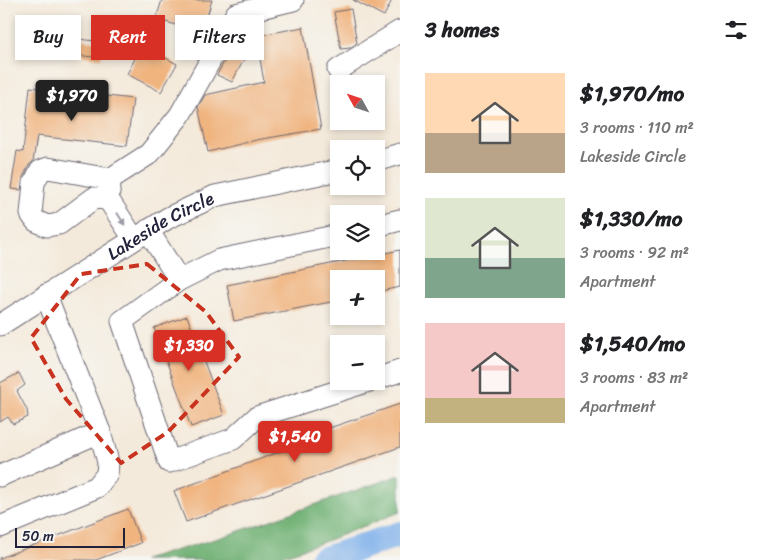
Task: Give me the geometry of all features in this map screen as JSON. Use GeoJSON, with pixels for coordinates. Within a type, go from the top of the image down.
{"type":"FeatureCollection","features":[{"type":"Feature","properties":{"kind":"street"},"geometry":{"type":"LineString","coordinates":[[180,280],[141,235],[109,189],[149,154],[180,115],[236,14],[293,0]]}},
{"type":"Feature","properties":{"kind":"street"},"geometry":{"type":"LineString","coordinates":[[338,70],[400,31]]}},
{"type":"Feature","properties":{"kind":"street"},"geometry":{"type":"LineString","coordinates":[[385,158],[400,154]]}},
{"type":"Feature","properties":{"kind":"street","name":"Lakeside Circle"},"geometry":{"type":"LineString","coordinates":[[0,325],[168,218],[215,196],[330,172]]}},
{"type":"Feature","properties":{"kind":"street"},"geometry":{"type":"LineString","coordinates":[[385,224],[400,220]]}},
{"type":"Feature","properties":{"kind":"street"},"geometry":{"type":"LineString","coordinates":[[330,237],[219,260],[180,280],[122,321],[169,462],[233,438],[257,417],[341,390]]}},
{"type":"Feature","properties":{"kind":"street"},"geometry":{"type":"LineString","coordinates":[[0,527],[97,487],[107,474],[108,462],[100,432],[46,295]]}},
{"type":"Feature","properties":{"kind":"street"},"geometry":{"type":"LineString","coordinates":[[385,376],[400,371]]}},
{"type":"Feature","properties":{"kind":"street"},"geometry":{"type":"LineString","coordinates":[[0,476],[100,432]]}},
{"type":"Feature","properties":{"kind":"highlighted area"},"geometry":{"type":"Polygon","coordinates":[[[147,264],[206,312],[239,357],[168,432],[121,463],[66,399],[31,338],[81,274],[147,264]]]}},
{"type":"Feature","properties":{"kind":"green space"},"geometry":{"type":"Polygon","coordinates":[[[400,475],[400,512],[324,542],[269,560],[143,560],[222,537],[400,475]]]}},
{"type":"Feature","properties":{"kind":"building"},"geometry":{"type":"Polygon","coordinates":[[[162,0],[212,0],[207,15],[175,15],[175,25],[165,22],[165,15],[157,15],[162,0]]]}},
{"type":"Feature","properties":{"kind":"building"},"geometry":{"type":"Polygon","coordinates":[[[353,0],[392,0],[384,16],[353,0]]]}},
{"type":"Feature","properties":{"kind":"building"},"geometry":{"type":"Polygon","coordinates":[[[351,9],[357,43],[350,48],[341,49],[334,12],[351,9]]]}},
{"type":"Feature","properties":{"kind":"building"},"geometry":{"type":"Polygon","coordinates":[[[303,27],[321,129],[256,140],[208,152],[198,107],[205,95],[264,82],[260,60],[264,60],[264,34],[303,27]]]}},
{"type":"Feature","properties":{"kind":"building"},"geometry":{"type":"Polygon","coordinates":[[[81,39],[91,41],[91,57],[81,56],[81,39]]]}},
{"type":"Feature","properties":{"kind":"building"},"geometry":{"type":"Polygon","coordinates":[[[165,57],[177,64],[161,92],[127,74],[134,60],[165,60],[165,57]]]}},
{"type":"Feature","properties":{"kind":"building"},"geometry":{"type":"Polygon","coordinates":[[[225,60],[244,60],[232,82],[217,75],[225,60]]]}},
{"type":"Feature","properties":{"kind":"building"},"geometry":{"type":"Polygon","coordinates":[[[30,87],[133,99],[127,146],[37,136],[33,162],[29,165],[23,177],[21,190],[11,189],[17,151],[23,152],[30,87]]]}},
{"type":"Feature","properties":{"kind":"building"},"geometry":{"type":"Polygon","coordinates":[[[400,250],[400,287],[385,290],[385,270],[330,270],[330,302],[234,321],[227,285],[351,260],[385,260],[385,253],[400,250]]]}},
{"type":"Feature","properties":{"kind":"building"},"geometry":{"type":"Polygon","coordinates":[[[187,316],[224,415],[191,427],[154,328],[187,316]]]}},
{"type":"Feature","properties":{"kind":"building"},"geometry":{"type":"Polygon","coordinates":[[[19,373],[25,385],[17,391],[27,410],[28,417],[13,424],[8,417],[0,422],[0,383],[19,373]]]}},
{"type":"Feature","properties":{"kind":"building"},"geometry":{"type":"Polygon","coordinates":[[[400,404],[400,447],[186,522],[174,491],[287,449],[285,443],[400,404]]]}},
{"type":"Feature","properties":{"kind":"building"},"geometry":{"type":"Polygon","coordinates":[[[128,509],[141,543],[96,560],[0,560],[0,558],[128,509]]]}},
{"type":"Feature","properties":{"kind":"waterway"},"geometry":{"type":"LineString","coordinates":[[322,560],[400,534]]}}]}
